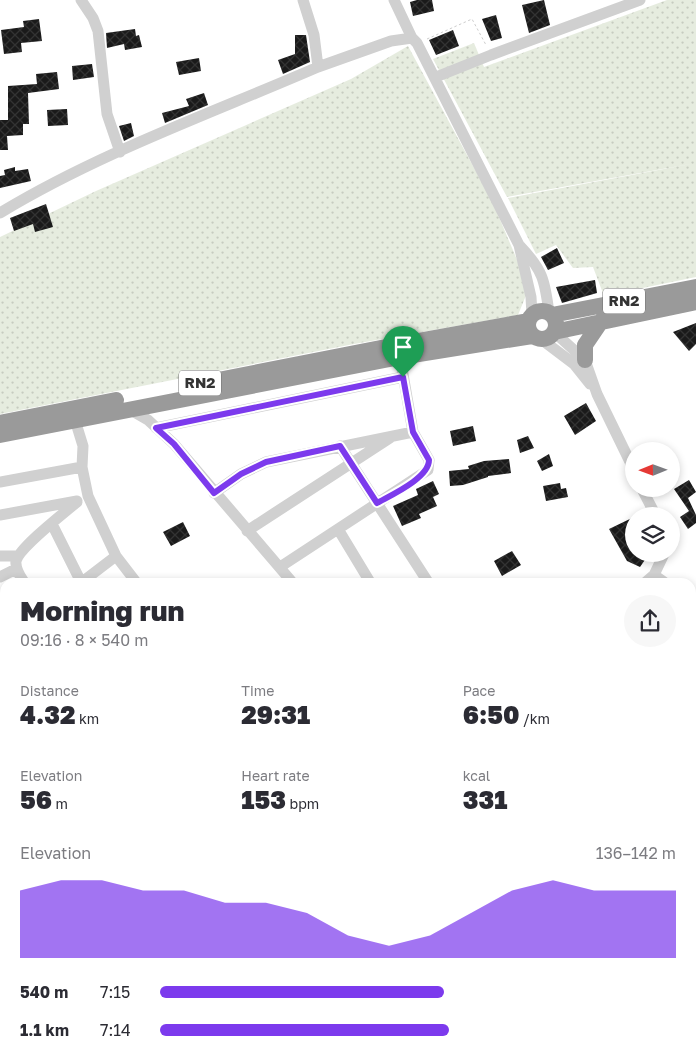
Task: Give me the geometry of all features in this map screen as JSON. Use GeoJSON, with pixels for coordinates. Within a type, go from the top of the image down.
{"type":"FeatureCollection","features":[{"type":"Feature","properties":{"kind":"highway","name":"RN2"},"geometry":{"type":"LineString","coordinates":[[550,314],[696,287]]}},
{"type":"Feature","properties":{"kind":"highway","name":"RN2"},"geometry":{"type":"LineString","coordinates":[[0,423],[401,344],[602,320],[696,302]]}},
{"type":"Feature","properties":{"kind":"highway"},"geometry":{"type":"LineString","coordinates":[[537,328],[556,323],[550,314]]}},
{"type":"Feature","properties":{"kind":"highway"},"geometry":{"type":"LineString","coordinates":[[585,360],[585,345],[602,320]]}},
{"type":"Feature","properties":{"kind":"highway","name":"RN2"},"geometry":{"type":"LineString","coordinates":[[0,435],[537,328]]}},
{"type":"Feature","properties":{"kind":"street"},"geometry":{"type":"LineString","coordinates":[[81,0],[93,18],[98,31],[107,114],[120,152]]}},
{"type":"Feature","properties":{"kind":"street"},"geometry":{"type":"LineString","coordinates":[[303,0],[314,35],[318,67]]}},
{"type":"Feature","properties":{"kind":"street"},"geometry":{"type":"LineString","coordinates":[[394,0],[436,78],[519,245],[532,297],[537,328],[574,364],[597,394]]}},
{"type":"Feature","properties":{"kind":"street"},"geometry":{"type":"LineString","coordinates":[[436,78],[490,55],[640,0]]}},
{"type":"Feature","properties":{"kind":"street"},"geometry":{"type":"LineString","coordinates":[[0,213],[38,190],[120,152],[318,67],[392,41],[415,40]]}},
{"type":"Feature","properties":{"kind":"street"},"geometry":{"type":"LineString","coordinates":[[519,245],[537,264],[544,282],[550,314]]}},
{"type":"Feature","properties":{"kind":"street"},"geometry":{"type":"LineString","coordinates":[[537,328],[585,360],[597,394],[625,452]]}},
{"type":"Feature","properties":{"kind":"street"},"geometry":{"type":"LineString","coordinates":[[280,567],[428,470],[429,460],[413,432],[400,356]]}},
{"type":"Feature","properties":{"kind":"street"},"geometry":{"type":"LineString","coordinates":[[156,428],[403,377]]}},
{"type":"Feature","properties":{"kind":"street"},"geometry":{"type":"LineString","coordinates":[[127,409],[148,420],[174,444],[214,493],[289,578]]}},
{"type":"Feature","properties":{"kind":"street"},"geometry":{"type":"LineString","coordinates":[[76,420],[83,446],[82,467],[88,496],[116,556],[133,578]]}},
{"type":"Feature","properties":{"kind":"street"},"geometry":{"type":"LineString","coordinates":[[214,493],[241,474],[266,462],[413,432]]}},
{"type":"Feature","properties":{"kind":"street"},"geometry":{"type":"LineString","coordinates":[[247,531],[395,435]]}},
{"type":"Feature","properties":{"kind":"street"},"geometry":{"type":"LineString","coordinates":[[340,446],[425,578]]}},
{"type":"Feature","properties":{"kind":"street"},"geometry":{"type":"LineString","coordinates":[[0,482],[82,467]]}},
{"type":"Feature","properties":{"kind":"street"},"geometry":{"type":"LineString","coordinates":[[21,578],[16,570],[18,556],[26,546],[77,502],[88,496]]}},
{"type":"Feature","properties":{"kind":"street"},"geometry":{"type":"LineString","coordinates":[[0,515],[77,502]]}},
{"type":"Feature","properties":{"kind":"street"},"geometry":{"type":"LineString","coordinates":[[52,524],[80,578]]}},
{"type":"Feature","properties":{"kind":"street"},"geometry":{"type":"LineString","coordinates":[[338,529],[368,578]]}},
{"type":"Feature","properties":{"kind":"street"},"geometry":{"type":"LineString","coordinates":[[0,556],[18,556]]}},
{"type":"Feature","properties":{"kind":"street"},"geometry":{"type":"LineString","coordinates":[[87,578],[116,556]]}},
{"type":"Feature","properties":{"kind":"street"},"geometry":{"type":"LineString","coordinates":[[651,578],[660,562]]}},
{"type":"Feature","properties":{"kind":"street"},"geometry":{"type":"LineString","coordinates":[[0,577],[16,570]]}},
{"type":"Feature","properties":{"kind":"path"},"geometry":{"type":"LineString","coordinates":[[415,40],[472,19],[490,55]]}},
{"type":"Feature","properties":{"kind":"shaded area"},"geometry":{"type":"Polygon","coordinates":[[[667,0],[696,0],[696,163],[507,197],[433,59],[474,43],[484,67],[667,0]]]}},
{"type":"Feature","properties":{"kind":"shaded area"},"geometry":{"type":"Polygon","coordinates":[[[408,46],[493,203],[529,288],[518,315],[354,344],[0,414],[0,237],[96,191],[351,79],[408,46]]]}},
{"type":"Feature","properties":{"kind":"shaded area"},"geometry":{"type":"Polygon","coordinates":[[[696,163],[696,277],[604,296],[593,267],[573,268],[556,245],[536,254],[508,198],[696,163]]]}},
{"type":"Feature","properties":{"kind":"building"},"geometry":{"type":"Polygon","coordinates":[[[432,0],[434,11],[413,16],[410,2],[432,0]]]}},
{"type":"Feature","properties":{"kind":"building"},"geometry":{"type":"Polygon","coordinates":[[[544,0],[550,25],[529,33],[522,5],[544,0]]]}},
{"type":"Feature","properties":{"kind":"building"},"geometry":{"type":"Polygon","coordinates":[[[496,15],[502,38],[491,41],[482,19],[496,15]]]}},
{"type":"Feature","properties":{"kind":"building"},"geometry":{"type":"Polygon","coordinates":[[[39,19],[42,41],[21,43],[22,52],[4,54],[1,30],[24,27],[23,21],[39,19]]]}},
{"type":"Feature","properties":{"kind":"building"},"geometry":{"type":"Polygon","coordinates":[[[135,29],[136,36],[139,35],[142,47],[125,50],[124,44],[107,48],[106,33],[135,29]]]}},
{"type":"Feature","properties":{"kind":"building"},"geometry":{"type":"Polygon","coordinates":[[[453,30],[459,46],[436,55],[429,40],[453,30]]]}},
{"type":"Feature","properties":{"kind":"building"},"geometry":{"type":"Polygon","coordinates":[[[295,35],[306,35],[310,62],[283,74],[278,60],[295,54],[295,35]]]}},
{"type":"Feature","properties":{"kind":"building"},"geometry":{"type":"Polygon","coordinates":[[[199,58],[201,71],[179,75],[176,62],[199,58]]]}},
{"type":"Feature","properties":{"kind":"building"},"geometry":{"type":"Polygon","coordinates":[[[92,64],[94,77],[73,80],[72,66],[92,64]]]}},
{"type":"Feature","properties":{"kind":"building"},"geometry":{"type":"Polygon","coordinates":[[[57,72],[59,89],[28,93],[29,124],[23,124],[23,135],[7,136],[8,150],[0,150],[0,120],[8,120],[8,86],[37,84],[36,74],[57,72]]]}},
{"type":"Feature","properties":{"kind":"building"},"geometry":{"type":"Polygon","coordinates":[[[204,93],[208,105],[165,123],[162,113],[189,106],[186,99],[204,93]]]}},
{"type":"Feature","properties":{"kind":"building"},"geometry":{"type":"Polygon","coordinates":[[[67,109],[68,125],[48,126],[47,110],[67,109]]]}},
{"type":"Feature","properties":{"kind":"building"},"geometry":{"type":"Polygon","coordinates":[[[131,123],[134,136],[124,141],[119,126],[131,123]]]}},
{"type":"Feature","properties":{"kind":"building"},"geometry":{"type":"Polygon","coordinates":[[[15,167],[15,171],[28,169],[31,181],[0,188],[0,176],[5,175],[4,170],[15,167]]]}},
{"type":"Feature","properties":{"kind":"building"},"geometry":{"type":"Polygon","coordinates":[[[46,204],[53,227],[35,232],[33,224],[14,231],[10,218],[46,204]]]}},
{"type":"Feature","properties":{"kind":"building"},"geometry":{"type":"Polygon","coordinates":[[[557,248],[564,263],[548,270],[541,257],[557,248]]]}},
{"type":"Feature","properties":{"kind":"building"},"geometry":{"type":"Polygon","coordinates":[[[595,280],[597,293],[562,303],[556,287],[595,280]]]}},
{"type":"Feature","properties":{"kind":"building"},"geometry":{"type":"Polygon","coordinates":[[[696,323],[696,344],[689,351],[673,332],[696,323]]]}},
{"type":"Feature","properties":{"kind":"building"},"geometry":{"type":"Polygon","coordinates":[[[586,403],[596,421],[575,435],[564,416],[586,403]]]}},
{"type":"Feature","properties":{"kind":"building"},"geometry":{"type":"Polygon","coordinates":[[[473,426],[476,441],[453,446],[450,431],[473,426]]]}},
{"type":"Feature","properties":{"kind":"building"},"geometry":{"type":"Polygon","coordinates":[[[528,436],[534,448],[520,453],[517,440],[528,436]]]}},
{"type":"Feature","properties":{"kind":"building"},"geometry":{"type":"Polygon","coordinates":[[[549,454],[553,466],[542,471],[537,461],[549,454]]]}},
{"type":"Feature","properties":{"kind":"building"},"geometry":{"type":"Polygon","coordinates":[[[509,459],[511,473],[488,476],[463,485],[450,486],[449,471],[469,469],[468,466],[484,461],[509,459]]]}},
{"type":"Feature","properties":{"kind":"building"},"geometry":{"type":"Polygon","coordinates":[[[689,480],[696,492],[688,498],[696,515],[696,523],[688,529],[680,517],[689,511],[680,498],[680,485],[689,480]]]}},
{"type":"Feature","properties":{"kind":"building"},"geometry":{"type":"Polygon","coordinates":[[[433,481],[439,494],[433,497],[437,506],[419,514],[421,518],[402,526],[393,506],[418,495],[416,489],[433,481]]]}},
{"type":"Feature","properties":{"kind":"building"},"geometry":{"type":"Polygon","coordinates":[[[560,483],[561,489],[566,488],[568,497],[546,501],[543,486],[560,483]]]}},
{"type":"Feature","properties":{"kind":"building"},"geometry":{"type":"Polygon","coordinates":[[[625,521],[625,557],[609,529],[625,521]]]}},
{"type":"Feature","properties":{"kind":"building"},"geometry":{"type":"Polygon","coordinates":[[[183,522],[190,536],[171,546],[163,532],[183,522]]]}},
{"type":"Feature","properties":{"kind":"building"},"geometry":{"type":"Polygon","coordinates":[[[512,551],[521,565],[502,576],[494,561],[512,551]]]}},
{"type":"Feature","properties":{"kind":"building"},"geometry":{"type":"Polygon","coordinates":[[[629,562],[643,562],[640,567],[629,562]]]}},
{"type":"Feature","properties":{"kind":"route"},"geometry":{"type":"LineString","coordinates":[[403,377],[413,432],[429,460],[428,470],[377,503],[340,446],[266,462],[241,474],[214,493],[174,444],[156,428],[218,415],[403,377]]}}]}
